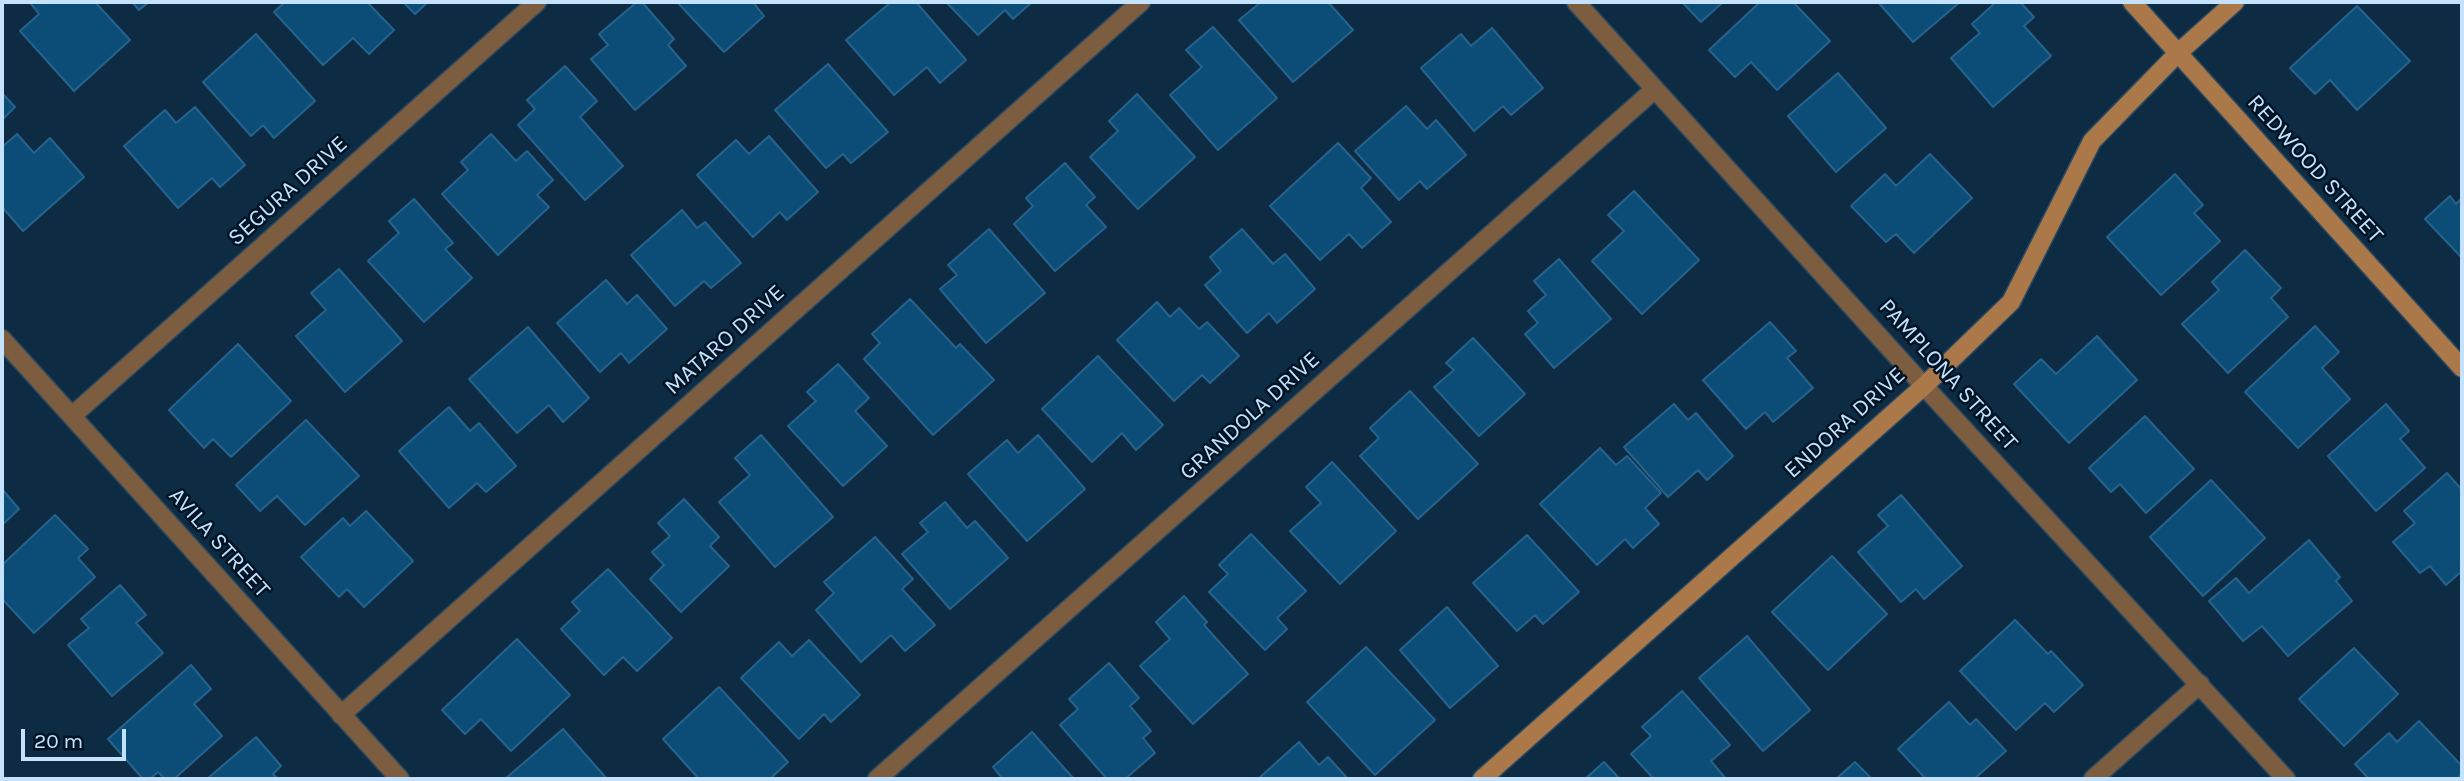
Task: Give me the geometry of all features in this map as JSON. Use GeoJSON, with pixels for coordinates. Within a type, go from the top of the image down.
{"type":"FeatureCollection","features":[{"type":"Feature","properties":{"kind":"street","name":"SEGURA DRIVE"},"geometry":{"type":"LineString","coordinates":[[72,416],[537,2]]}},
{"type":"Feature","properties":{"kind":"street","name":"MATARO DRIVE"},"geometry":{"type":"LineString","coordinates":[[341,715],[1141,2]]}},
{"type":"Feature","properties":{"kind":"street","name":"PAMPLONA STREET"},"geometry":{"type":"LineString","coordinates":[[1576,2],[1924,386],[2286,779]]}},
{"type":"Feature","properties":{"kind":"street","name":"REDWOOD STREET"},"geometry":{"type":"LineString","coordinates":[[2132,2],[2462,369]]}},
{"type":"Feature","properties":{"kind":"street","name":"ENDORA DRIVE"},"geometry":{"type":"LineString","coordinates":[[1482,779],[1924,386],[2011,302],[2092,141],[2178,53],[2235,2]]}},
{"type":"Feature","properties":{"kind":"street","name":"GRANDOLA DRIVE"},"geometry":{"type":"LineString","coordinates":[[877,779],[1656,89]]}},
{"type":"Feature","properties":{"kind":"street","name":"AVILA STREET"},"geometry":{"type":"LineString","coordinates":[[2,339],[400,779]]}},
{"type":"Feature","properties":{"kind":"street"},"geometry":{"type":"LineString","coordinates":[[2093,779],[2200,684]]}},
{"type":"Feature","properties":{"kind":"building"},"geometry":{"type":"Polygon","coordinates":[[[95,2],[130,40],[74,91],[20,31],[39,14],[31,4],[95,2]]]}},
{"type":"Feature","properties":{"kind":"building"},"geometry":{"type":"Polygon","coordinates":[[[132,2],[149,2],[139,10],[132,2]]]}},
{"type":"Feature","properties":{"kind":"building"},"geometry":{"type":"Polygon","coordinates":[[[285,2],[367,2],[394,30],[369,54],[353,38],[323,65],[274,12],[285,2]]]}},
{"type":"Feature","properties":{"kind":"building"},"geometry":{"type":"Polygon","coordinates":[[[403,2],[428,2],[415,14],[403,2]]]}},
{"type":"Feature","properties":{"kind":"building"},"geometry":{"type":"Polygon","coordinates":[[[637,2],[642,2],[674,39],[668,45],[686,66],[635,110],[591,59],[608,45],[599,34],[637,2]]]}},
{"type":"Feature","properties":{"kind":"building"},"geometry":{"type":"Polygon","coordinates":[[[677,2],[753,2],[764,16],[724,52],[677,2]]]}},
{"type":"Feature","properties":{"kind":"building"},"geometry":{"type":"Polygon","coordinates":[[[891,2],[916,2],[966,60],[940,83],[927,67],[894,95],[846,40],[891,2]]]}},
{"type":"Feature","properties":{"kind":"building"},"geometry":{"type":"Polygon","coordinates":[[[946,2],[1032,2],[1013,19],[1005,10],[978,35],[946,2]]]}},
{"type":"Feature","properties":{"kind":"building"},"geometry":{"type":"Polygon","coordinates":[[[1261,2],[1328,2],[1353,30],[1293,82],[1239,20],[1261,2]]]}},
{"type":"Feature","properties":{"kind":"building"},"geometry":{"type":"Polygon","coordinates":[[[1682,2],[1723,2],[1701,22],[1682,2]]]}},
{"type":"Feature","properties":{"kind":"building"},"geometry":{"type":"Polygon","coordinates":[[[1760,2],[1793,2],[1830,41],[1777,90],[1751,62],[1735,77],[1709,50],[1760,2]]]}},
{"type":"Feature","properties":{"kind":"building"},"geometry":{"type":"Polygon","coordinates":[[[1878,2],[1960,2],[1913,42],[1878,2]]]}},
{"type":"Feature","properties":{"kind":"building"},"geometry":{"type":"Polygon","coordinates":[[[1996,2],[2020,2],[2034,17],[2024,26],[2051,56],[1993,107],[1951,58],[1980,33],[1972,24],[1996,2]]]}},
{"type":"Feature","properties":{"kind":"building"},"geometry":{"type":"Polygon","coordinates":[[[2357,6],[2410,61],[2357,110],[2330,80],[2315,94],[2290,68],[2357,6]]]}},
{"type":"Feature","properties":{"kind":"building"},"geometry":{"type":"Polygon","coordinates":[[[1213,27],[1277,98],[1218,150],[1170,95],[1202,67],[1186,50],[1213,27]]]}},
{"type":"Feature","properties":{"kind":"building"},"geometry":{"type":"Polygon","coordinates":[[[1492,28],[1543,88],[1511,115],[1503,106],[1474,131],[1421,68],[1461,34],[1471,46],[1492,28]]]}},
{"type":"Feature","properties":{"kind":"building"},"geometry":{"type":"Polygon","coordinates":[[[256,34],[315,101],[274,138],[263,125],[251,136],[203,82],[256,34]]]}},
{"type":"Feature","properties":{"kind":"building"},"geometry":{"type":"Polygon","coordinates":[[[828,64],[888,132],[851,163],[843,154],[826,168],[775,110],[828,64]]]}},
{"type":"Feature","properties":{"kind":"building"},"geometry":{"type":"Polygon","coordinates":[[[565,66],[597,101],[580,117],[623,166],[585,200],[518,125],[535,109],[527,100],[565,66]]]}},
{"type":"Feature","properties":{"kind":"building"},"geometry":{"type":"Polygon","coordinates":[[[1838,73],[1886,128],[1836,172],[1788,116],[1838,73]]]}},
{"type":"Feature","properties":{"kind":"building"},"geometry":{"type":"Polygon","coordinates":[[[2,93],[15,107],[2,120],[2,93]]]}},
{"type":"Feature","properties":{"kind":"building"},"geometry":{"type":"Polygon","coordinates":[[[1137,94],[1195,157],[1138,209],[1090,157],[1118,131],[1109,121],[1137,94]]]}},
{"type":"Feature","properties":{"kind":"building"},"geometry":{"type":"Polygon","coordinates":[[[1406,106],[1427,129],[1436,120],[1466,155],[1427,189],[1420,181],[1399,200],[1355,151],[1406,106]]]}},
{"type":"Feature","properties":{"kind":"building"},"geometry":{"type":"Polygon","coordinates":[[[195,107],[245,165],[220,187],[212,178],[178,208],[124,146],[165,110],[176,123],[195,107]]]}},
{"type":"Feature","properties":{"kind":"building"},"geometry":{"type":"Polygon","coordinates":[[[17,134],[34,153],[50,138],[84,177],[23,231],[2,207],[2,147],[17,134]]]}},
{"type":"Feature","properties":{"kind":"building"},"geometry":{"type":"Polygon","coordinates":[[[491,134],[516,161],[527,151],[553,180],[537,195],[549,207],[498,255],[442,194],[468,170],[461,162],[491,134]]]}},
{"type":"Feature","properties":{"kind":"building"},"geometry":{"type":"Polygon","coordinates":[[[769,136],[818,192],[787,220],[780,212],[753,237],[697,175],[736,140],[749,154],[769,136]]]}},
{"type":"Feature","properties":{"kind":"building"},"geometry":{"type":"Polygon","coordinates":[[[1338,143],[1371,178],[1361,188],[1391,222],[1362,248],[1349,234],[1320,260],[1270,206],[1338,143]]]}},
{"type":"Feature","properties":{"kind":"building"},"geometry":{"type":"Polygon","coordinates":[[[1930,154],[1972,198],[1914,253],[1896,234],[1886,242],[1851,206],[1885,174],[1896,186],[1930,154]]]}},
{"type":"Feature","properties":{"kind":"building"},"geometry":{"type":"Polygon","coordinates":[[[1065,163],[1095,197],[1086,205],[1106,227],[1055,271],[1014,224],[1033,206],[1026,198],[1065,163]]]}},
{"type":"Feature","properties":{"kind":"building"},"geometry":{"type":"Polygon","coordinates":[[[2175,174],[2203,205],[2194,213],[2220,241],[2161,295],[2107,237],[2175,174]]]}},
{"type":"Feature","properties":{"kind":"building"},"geometry":{"type":"Polygon","coordinates":[[[1634,191],[1699,260],[1642,314],[1592,261],[1624,231],[1608,215],[1634,191]]]}},
{"type":"Feature","properties":{"kind":"building"},"geometry":{"type":"Polygon","coordinates":[[[2450,196],[2456,204],[2462,198],[2462,258],[2425,219],[2450,196]]]}},
{"type":"Feature","properties":{"kind":"building"},"geometry":{"type":"Polygon","coordinates":[[[414,199],[453,243],[445,249],[472,278],[424,322],[368,261],[399,233],[389,221],[414,199]]]}},
{"type":"Feature","properties":{"kind":"building"},"geometry":{"type":"Polygon","coordinates":[[[682,210],[697,228],[705,222],[741,263],[711,288],[704,281],[675,306],[631,255],[682,210]]]}},
{"type":"Feature","properties":{"kind":"building"},"geometry":{"type":"Polygon","coordinates":[[[989,229],[1045,293],[986,343],[940,289],[957,275],[948,265],[989,229]]]}},
{"type":"Feature","properties":{"kind":"building"},"geometry":{"type":"Polygon","coordinates":[[[1242,229],[1273,264],[1285,254],[1315,289],[1277,323],[1269,313],[1247,333],[1205,285],[1221,271],[1210,257],[1242,229]]]}},
{"type":"Feature","properties":{"kind":"building"},"geometry":{"type":"Polygon","coordinates":[[[2245,250],[2281,288],[2271,298],[2288,317],[2228,373],[2182,324],[2219,290],[2212,282],[2245,250]]]}},
{"type":"Feature","properties":{"kind":"building"},"geometry":{"type":"Polygon","coordinates":[[[1559,259],[1611,319],[1554,368],[1525,334],[1538,323],[1528,311],[1546,295],[1534,281],[1559,259]]]}},
{"type":"Feature","properties":{"kind":"building"},"geometry":{"type":"Polygon","coordinates":[[[339,269],[402,341],[345,392],[296,336],[326,310],[311,293],[339,269]]]}},
{"type":"Feature","properties":{"kind":"building"},"geometry":{"type":"Polygon","coordinates":[[[606,280],[627,304],[637,295],[667,329],[629,363],[621,353],[600,372],[557,323],[606,280]]]}},
{"type":"Feature","properties":{"kind":"building"},"geometry":{"type":"Polygon","coordinates":[[[910,299],[956,348],[960,344],[994,380],[933,435],[864,359],[880,343],[872,334],[910,299]]]}},
{"type":"Feature","properties":{"kind":"building"},"geometry":{"type":"Polygon","coordinates":[[[1157,302],[1170,317],[1179,308],[1199,329],[1207,322],[1239,356],[1210,383],[1202,375],[1174,401],[1117,340],[1157,302]]]}},
{"type":"Feature","properties":{"kind":"building"},"geometry":{"type":"Polygon","coordinates":[[[1770,322],[1796,351],[1787,358],[1813,388],[1773,422],[1765,412],[1746,429],[1703,380],[1770,322]]]}},
{"type":"Feature","properties":{"kind":"building"},"geometry":{"type":"Polygon","coordinates":[[[2315,326],[2339,352],[2322,368],[2350,399],[2298,448],[2245,392],[2315,326]]]}},
{"type":"Feature","properties":{"kind":"building"},"geometry":{"type":"Polygon","coordinates":[[[528,327],[589,398],[563,422],[549,405],[517,433],[469,379],[528,327]]]}},
{"type":"Feature","properties":{"kind":"building"},"geometry":{"type":"Polygon","coordinates":[[[2097,336],[2137,380],[2069,443],[2014,384],[2041,359],[2056,374],[2097,336]]]}},
{"type":"Feature","properties":{"kind":"building"},"geometry":{"type":"Polygon","coordinates":[[[1473,338],[1525,394],[1479,436],[1434,387],[1454,370],[1446,363],[1473,338]]]}},
{"type":"Feature","properties":{"kind":"building"},"geometry":{"type":"Polygon","coordinates":[[[238,344],[291,401],[231,457],[213,439],[204,448],[169,410],[238,344]]]}},
{"type":"Feature","properties":{"kind":"building"},"geometry":{"type":"Polygon","coordinates":[[[1098,356],[1163,425],[1136,450],[1122,433],[1092,462],[1042,409],[1098,356]]]}},
{"type":"Feature","properties":{"kind":"building"},"geometry":{"type":"Polygon","coordinates":[[[838,364],[869,398],[855,411],[887,446],[843,486],[788,426],[816,401],[807,392],[838,364]]]}},
{"type":"Feature","properties":{"kind":"building"},"geometry":{"type":"Polygon","coordinates":[[[1410,391],[1478,464],[1418,519],[1360,456],[1379,438],[1370,428],[1410,391]]]}},
{"type":"Feature","properties":{"kind":"building"},"geometry":{"type":"Polygon","coordinates":[[[1674,404],[1688,420],[1696,413],[1733,456],[1707,480],[1698,470],[1668,497],[1624,447],[1674,404]]]}},
{"type":"Feature","properties":{"kind":"building"},"geometry":{"type":"Polygon","coordinates":[[[2386,404],[2409,431],[2400,439],[2425,468],[2376,511],[2328,456],[2386,404]]]}},
{"type":"Feature","properties":{"kind":"building"},"geometry":{"type":"Polygon","coordinates":[[[449,407],[470,431],[479,423],[516,466],[486,492],[477,483],[449,508],[399,451],[449,407]]]}},
{"type":"Feature","properties":{"kind":"building"},"geometry":{"type":"Polygon","coordinates":[[[2145,416],[2194,469],[2146,513],[2120,484],[2111,492],[2089,468],[2145,416]]]}},
{"type":"Feature","properties":{"kind":"building"},"geometry":{"type":"Polygon","coordinates":[[[306,420],[359,476],[305,525],[277,496],[260,511],[236,485],[306,420]]]}},
{"type":"Feature","properties":{"kind":"building"},"geometry":{"type":"Polygon","coordinates":[[[761,435],[833,517],[775,567],[719,502],[750,475],[735,458],[761,435]]]}},
{"type":"Feature","properties":{"kind":"building"},"geometry":{"type":"Polygon","coordinates":[[[1038,435],[1085,489],[1027,541],[968,474],[1007,440],[1018,453],[1038,435]]]}},
{"type":"Feature","properties":{"kind":"building"},"geometry":{"type":"Polygon","coordinates":[[[1600,448],[1616,465],[1627,456],[1661,493],[1645,508],[1659,524],[1633,548],[1625,539],[1597,565],[1540,504],[1600,448]]]}},
{"type":"Feature","properties":{"kind":"building"},"geometry":{"type":"Polygon","coordinates":[[[1332,462],[1396,531],[1340,584],[1290,531],[1321,503],[1306,487],[1332,462]]]}},
{"type":"Feature","properties":{"kind":"building"},"geometry":{"type":"Polygon","coordinates":[[[2447,473],[2462,490],[2462,571],[2446,585],[2430,566],[2420,573],[2393,542],[2415,523],[2404,511],[2447,473]]]}},
{"type":"Feature","properties":{"kind":"building"},"geometry":{"type":"Polygon","coordinates":[[[2211,480],[2265,538],[2203,596],[2150,537],[2211,480]]]}},
{"type":"Feature","properties":{"kind":"building"},"geometry":{"type":"Polygon","coordinates":[[[2,489],[19,509],[2,525],[2,489]]]}},
{"type":"Feature","properties":{"kind":"building"},"geometry":{"type":"Polygon","coordinates":[[[1901,495],[1962,566],[1924,599],[1916,589],[1901,602],[1858,552],[1888,526],[1878,515],[1901,495]]]}},
{"type":"Feature","properties":{"kind":"building"},"geometry":{"type":"Polygon","coordinates":[[[684,499],[719,537],[710,546],[729,566],[681,612],[650,579],[664,565],[652,552],[670,536],[658,523],[684,499]]]}},
{"type":"Feature","properties":{"kind":"building"},"geometry":{"type":"Polygon","coordinates":[[[945,502],[967,528],[975,521],[1008,558],[950,609],[902,554],[928,532],[920,523],[945,502]]]}},
{"type":"Feature","properties":{"kind":"building"},"geometry":{"type":"Polygon","coordinates":[[[366,511],[413,561],[364,607],[347,589],[339,597],[301,557],[343,518],[350,526],[366,511]]]}},
{"type":"Feature","properties":{"kind":"building"},"geometry":{"type":"Polygon","coordinates":[[[55,515],[88,549],[78,558],[95,577],[34,633],[2,599],[2,565],[55,515]]]}},
{"type":"Feature","properties":{"kind":"building"},"geometry":{"type":"Polygon","coordinates":[[[1251,534],[1306,591],[1277,618],[1287,629],[1265,650],[1209,592],[1228,574],[1219,565],[1251,534]]]}},
{"type":"Feature","properties":{"kind":"building"},"geometry":{"type":"Polygon","coordinates":[[[1527,535],[1579,592],[1543,624],[1535,615],[1517,631],[1473,583],[1527,535]]]}},
{"type":"Feature","properties":{"kind":"building"},"geometry":{"type":"Polygon","coordinates":[[[875,537],[913,579],[902,589],[935,625],[905,651],[891,635],[861,662],[816,610],[834,593],[824,582],[875,537]]]}},
{"type":"Feature","properties":{"kind":"building"},"geometry":{"type":"Polygon","coordinates":[[[2309,540],[2340,577],[2336,581],[2352,601],[2288,656],[2262,626],[2243,641],[2209,601],[2236,578],[2249,593],[2309,540]]]}},
{"type":"Feature","properties":{"kind":"building"},"geometry":{"type":"Polygon","coordinates":[[[1832,556],[1887,614],[1828,670],[1772,612],[1832,556]]]}},
{"type":"Feature","properties":{"kind":"building"},"geometry":{"type":"Polygon","coordinates":[[[608,569],[672,638],[637,671],[623,657],[604,675],[561,629],[580,611],[572,602],[608,569]]]}},
{"type":"Feature","properties":{"kind":"building"},"geometry":{"type":"Polygon","coordinates":[[[120,585],[146,615],[136,623],[163,653],[112,696],[68,645],[89,628],[81,619],[120,585]]]}},
{"type":"Feature","properties":{"kind":"building"},"geometry":{"type":"Polygon","coordinates":[[[1184,596],[1207,622],[1204,625],[1248,674],[1193,724],[1140,666],[1170,639],[1156,622],[1184,596]]]}},
{"type":"Feature","properties":{"kind":"building"},"geometry":{"type":"Polygon","coordinates":[[[1447,607],[1498,666],[1450,708],[1400,650],[1447,607]]]}},
{"type":"Feature","properties":{"kind":"building"},"geometry":{"type":"Polygon","coordinates":[[[2015,620],[2048,654],[2051,651],[2083,685],[2054,712],[2045,703],[2016,730],[1960,671],[2015,620]]]}},
{"type":"Feature","properties":{"kind":"building"},"geometry":{"type":"Polygon","coordinates":[[[1747,636],[1810,710],[1763,751],[1699,678],[1747,636]]]}},
{"type":"Feature","properties":{"kind":"building"},"geometry":{"type":"Polygon","coordinates":[[[517,639],[570,695],[511,751],[481,719],[465,734],[442,710],[517,639]]]}},
{"type":"Feature","properties":{"kind":"building"},"geometry":{"type":"Polygon","coordinates":[[[809,640],[860,695],[831,722],[824,714],[799,739],[741,678],[779,642],[792,656],[809,640]]]}},
{"type":"Feature","properties":{"kind":"building"},"geometry":{"type":"Polygon","coordinates":[[[1366,647],[1435,720],[1375,775],[1307,702],[1366,647]]]}},
{"type":"Feature","properties":{"kind":"building"},"geometry":{"type":"Polygon","coordinates":[[[2354,648],[2398,694],[2344,746],[2299,699],[2354,648]]]}},
{"type":"Feature","properties":{"kind":"building"},"geometry":{"type":"Polygon","coordinates":[[[1109,663],[1139,698],[1130,706],[1151,731],[1143,738],[1155,753],[1125,779],[1107,779],[1060,725],[1078,709],[1069,699],[1109,663]]]}},
{"type":"Feature","properties":{"kind":"building"},"geometry":{"type":"Polygon","coordinates":[[[191,665],[211,689],[194,704],[222,736],[174,779],[165,779],[158,772],[150,779],[143,779],[108,739],[191,665]]]}},
{"type":"Feature","properties":{"kind":"building"},"geometry":{"type":"Polygon","coordinates":[[[719,687],[788,762],[770,779],[699,779],[663,739],[719,687]]]}},
{"type":"Feature","properties":{"kind":"building"},"geometry":{"type":"Polygon","coordinates":[[[1682,691],[1730,745],[1711,761],[1726,779],[1654,779],[1631,754],[1651,736],[1642,727],[1682,691]]]}},
{"type":"Feature","properties":{"kind":"building"},"geometry":{"type":"Polygon","coordinates":[[[1949,702],[1970,725],[1976,719],[2006,751],[1974,779],[1926,779],[1898,749],[1949,702]]]}},
{"type":"Feature","properties":{"kind":"building"},"geometry":{"type":"Polygon","coordinates":[[[2419,721],[2462,766],[2462,774],[2456,779],[2369,779],[2355,764],[2389,733],[2397,742],[2419,721]]]}},
{"type":"Feature","properties":{"kind":"building"},"geometry":{"type":"Polygon","coordinates":[[[563,729],[607,779],[505,779],[563,729]]]}},
{"type":"Feature","properties":{"kind":"building"},"geometry":{"type":"Polygon","coordinates":[[[1032,732],[1074,779],[998,779],[1001,777],[993,767],[1032,732]]]}},
{"type":"Feature","properties":{"kind":"building"},"geometry":{"type":"Polygon","coordinates":[[[256,737],[281,766],[273,774],[278,779],[207,779],[256,737]]]}},
{"type":"Feature","properties":{"kind":"building"},"geometry":{"type":"Polygon","coordinates":[[[1299,742],[1319,765],[1328,757],[1348,779],[1258,779],[1299,742]]]}},
{"type":"Feature","properties":{"kind":"building"},"geometry":{"type":"Polygon","coordinates":[[[1604,762],[1620,779],[1585,779],[1604,762]]]}},
{"type":"Feature","properties":{"kind":"building"},"geometry":{"type":"Polygon","coordinates":[[[1855,762],[1872,779],[1836,779],[1855,762]]]}}]}
